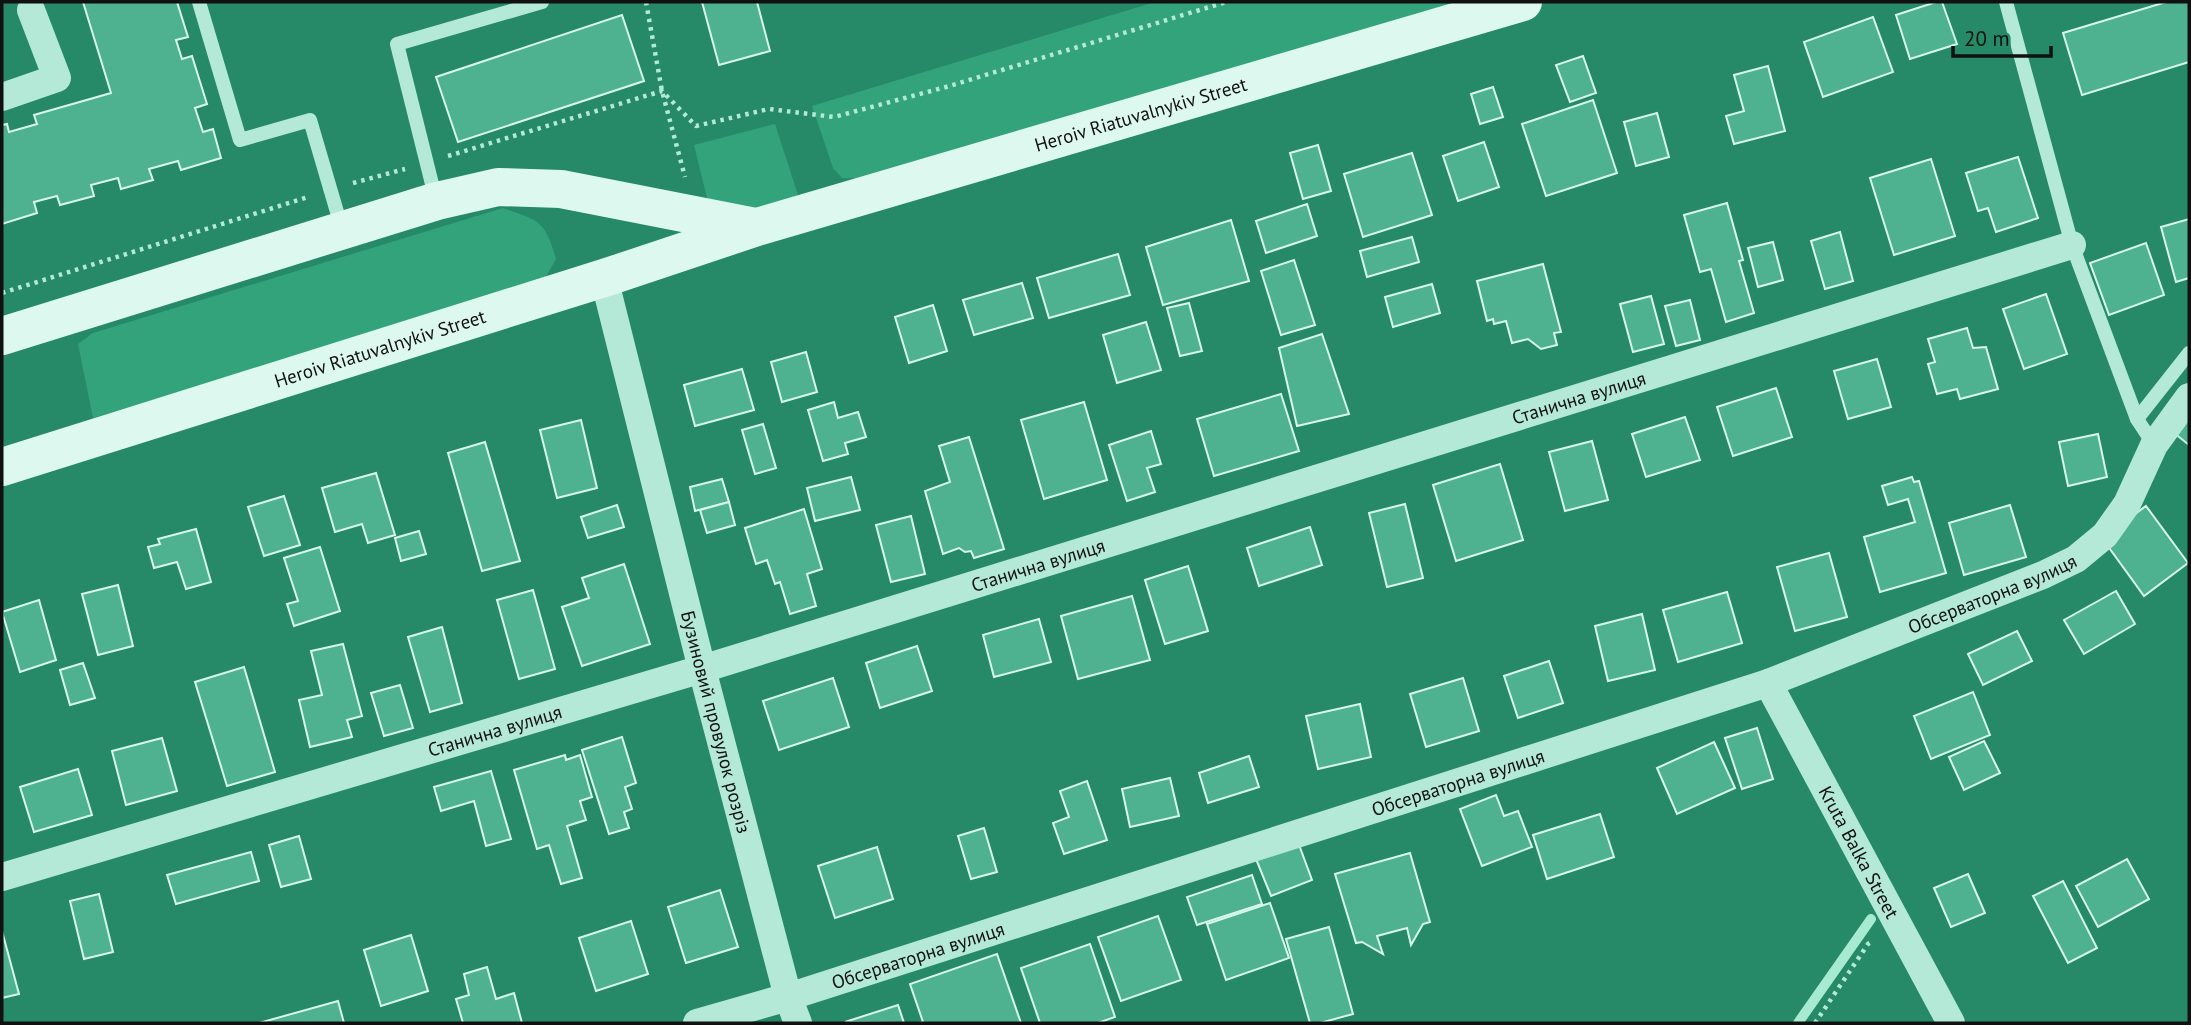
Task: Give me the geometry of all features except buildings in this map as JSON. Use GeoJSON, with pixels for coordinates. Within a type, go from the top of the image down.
{"type":"FeatureCollection","features":[{"type":"Feature","properties":{"kind":"main road","name":"Heroiv Riatuvalnykiv Street"},"geometry":{"type":"LineString","coordinates":[[2,467],[604,278],[757,227],[1522,2]]}},
{"type":"Feature","properties":{"kind":"main road","name":"Heroiv Riatuvalnykiv Street"},"geometry":{"type":"LineString","coordinates":[[2,336],[437,201],[498,187],[561,189],[757,227]]}},
{"type":"Feature","properties":{"kind":"street"},"geometry":{"type":"LineString","coordinates":[[2,97],[57,78],[29,6]]}},
{"type":"Feature","properties":{"kind":"street","name":"Станична вулиця"},"geometry":{"type":"LineString","coordinates":[[2,877],[702,670],[2072,245]]}},
{"type":"Feature","properties":{"kind":"street","name":"Бузиновий провулок розріз"},"geometry":{"type":"LineString","coordinates":[[604,278],[702,670],[798,1023]]}},
{"type":"Feature","properties":{"kind":"street","name":"Обсерваторна вулиця"},"geometry":{"type":"LineString","coordinates":[[697,1023],[789,997],[1768,683],[2043,575],[2077,559],[2105,535],[2127,504],[2154,445],[2189,397]]}},
{"type":"Feature","properties":{"kind":"street","name":"Kruta Balka Street"},"geometry":{"type":"LineString","coordinates":[[1768,683],[1951,1023]]}},
{"type":"Feature","properties":{"kind":"lane"},"geometry":{"type":"LineString","coordinates":[[199,2],[240,140],[310,120],[343,230]]}},
{"type":"Feature","properties":{"kind":"lane"},"geometry":{"type":"LineString","coordinates":[[437,201],[397,44],[542,2]]}},
{"type":"Feature","properties":{"kind":"lane"},"geometry":{"type":"LineString","coordinates":[[2006,2],[2072,245],[2137,419],[2154,445]]}},
{"type":"Feature","properties":{"kind":"lane"},"geometry":{"type":"LineString","coordinates":[[2137,419],[2189,353]]}},
{"type":"Feature","properties":{"kind":"path"},"geometry":{"type":"LineString","coordinates":[[646,2],[662,91],[679,159],[697,214]]}},
{"type":"Feature","properties":{"kind":"path"},"geometry":{"type":"LineString","coordinates":[[662,91],[696,125],[769,109],[834,117],[946,87],[1226,2]]}},
{"type":"Feature","properties":{"kind":"path"},"geometry":{"type":"LineString","coordinates":[[1815,1023],[1868,944],[1897,923]]}},
{"type":"Feature","properties":{"kind":"green space"},"geometry":{"type":"Polygon","coordinates":[[[1155,2],[1461,2],[873,179],[842,178],[833,168],[812,106],[1155,2]]]}},
{"type":"Feature","properties":{"kind":"green space"},"geometry":{"type":"Polygon","coordinates":[[[775,124],[798,195],[752,213],[709,206],[694,145],[775,124]]]}},
{"type":"Feature","properties":{"kind":"green space"},"geometry":{"type":"Polygon","coordinates":[[[503,208],[533,220],[548,236],[556,259],[543,282],[93,418],[78,344],[93,333],[503,208]]]}},
{"type":"Feature","properties":{"kind":"waterway"},"geometry":{"type":"LineString","coordinates":[[1798,1023],[1871,919]]}}]}
